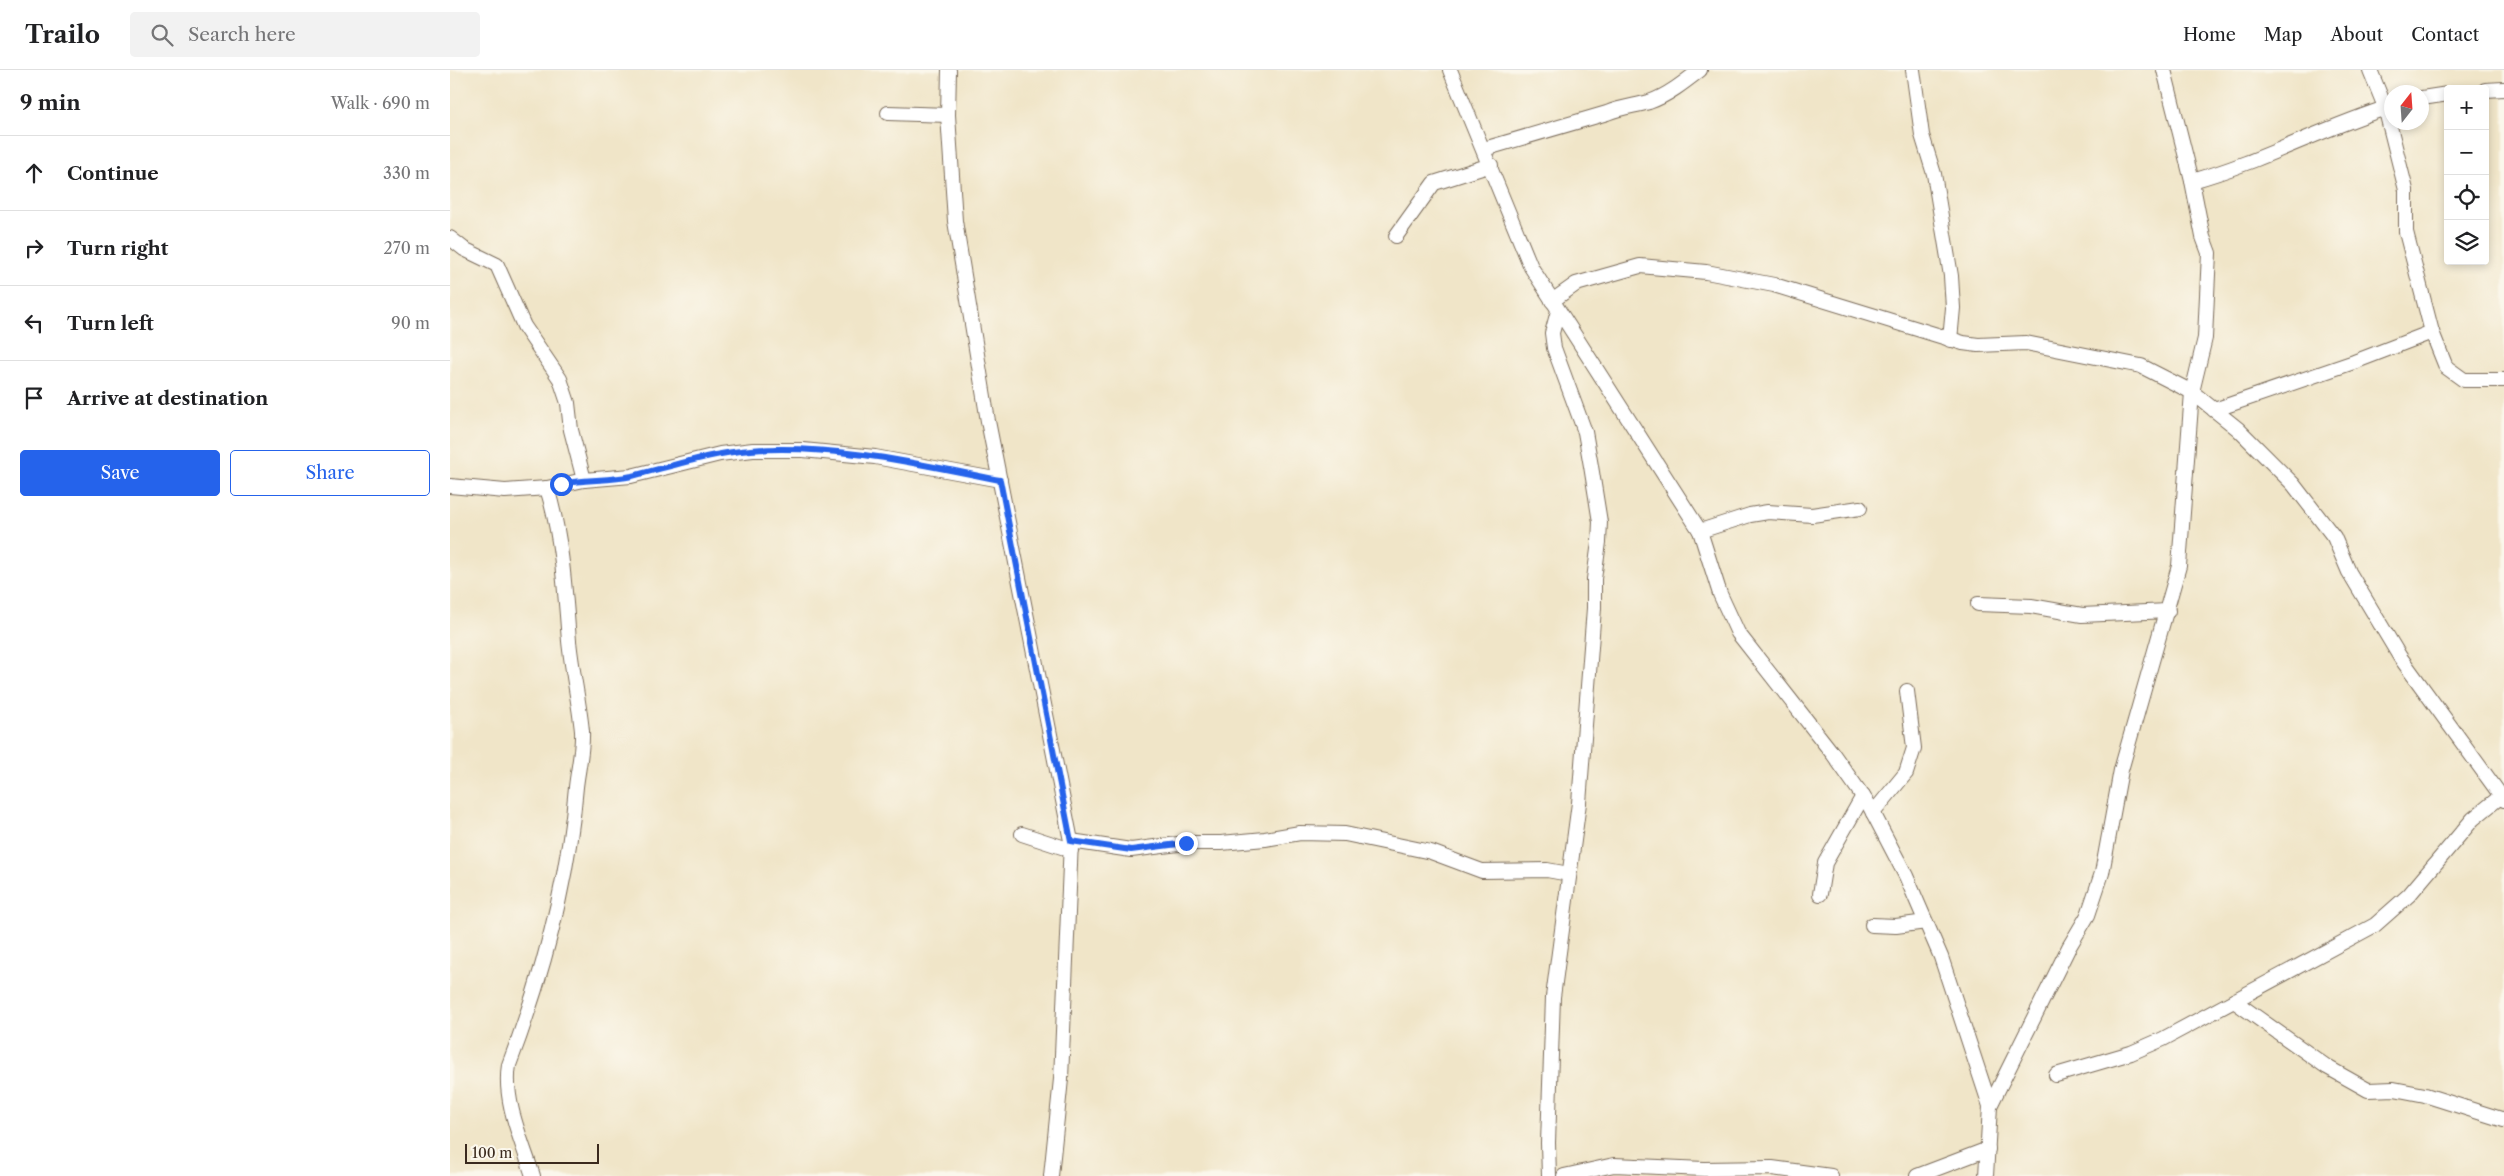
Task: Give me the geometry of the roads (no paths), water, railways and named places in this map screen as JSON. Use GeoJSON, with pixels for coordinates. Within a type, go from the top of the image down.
{"type":"FeatureCollection","features":[{"type":"Feature","properties":{"kind":"street"},"geometry":{"type":"LineString","coordinates":[[949,70],[948,115],[955,221],[1000,480],[1071,845],[1062,1079],[1051,1176]]}},
{"type":"Feature","properties":{"kind":"street"},"geometry":{"type":"LineString","coordinates":[[1450,70],[1531,267],[1700,531],[1720,594],[1738,633],[1863,796],[1906,876],[1942,957],[1990,1106],[1986,1176]]}},
{"type":"Feature","properties":{"kind":"street"},"geometry":{"type":"LineString","coordinates":[[1484,149],[1607,113],[1622,106],[1650,102],[1700,70]]}},
{"type":"Feature","properties":{"kind":"street"},"geometry":{"type":"LineString","coordinates":[[1913,70],[1922,135],[1934,174],[1948,258],[1953,308],[1950,340]]}},
{"type":"Feature","properties":{"kind":"street"},"geometry":{"type":"LineString","coordinates":[[1990,1106],[2069,947],[2088,915],[2102,873],[2121,770],[2168,611],[2179,566],[2192,392],[2205,338],[2209,253],[2203,237],[2192,180],[2164,70]]}},
{"type":"Feature","properties":{"kind":"street"},"geometry":{"type":"LineString","coordinates":[[2370,70],[2384,97]]}},
{"type":"Feature","properties":{"kind":"street"},"geometry":{"type":"LineString","coordinates":[[2489,90],[2504,88]]}},
{"type":"Feature","properties":{"kind":"street"},"geometry":{"type":"LineString","coordinates":[[2429,97],[2444,95]]}},
{"type":"Feature","properties":{"kind":"street"},"geometry":{"type":"LineString","coordinates":[[2192,180],[2220,173],[2262,157],[2320,131],[2384,108]]}},
{"type":"Feature","properties":{"kind":"street"},"geometry":{"type":"LineString","coordinates":[[888,113],[948,115]]}},
{"type":"Feature","properties":{"kind":"street"},"geometry":{"type":"LineString","coordinates":[[2394,130],[2406,190],[2406,232],[2432,332],[2446,367],[2464,380],[2504,380]]}},
{"type":"Feature","properties":{"kind":"street"},"geometry":{"type":"LineString","coordinates":[[1396,236],[1434,183],[1490,165]]}},
{"type":"Feature","properties":{"kind":"street"},"geometry":{"type":"LineString","coordinates":[[450,238],[464,249],[497,264],[524,326],[560,378],[568,403],[571,430],[584,480]]}},
{"type":"Feature","properties":{"kind":"street"},"geometry":{"type":"LineString","coordinates":[[1549,1176],[1548,1143],[1552,997],[1579,803],[1600,522],[1585,432],[1554,348],[1552,333],[1555,306],[1576,284],[1640,266],[1706,272],[1774,285],[1950,340],[1978,345],[2026,343],[2132,364],[2176,382],[2192,392],[2238,429],[2293,484],[2334,537],[2349,572],[2400,657],[2502,798],[2473,819],[2409,895],[2374,925],[2163,1039],[2130,1054],[2056,1075]]}},
{"type":"Feature","properties":{"kind":"street"},"geometry":{"type":"LineString","coordinates":[[2214,410],[2354,362],[2432,332]]}},
{"type":"Feature","properties":{"kind":"street"},"geometry":{"type":"LineString","coordinates":[[450,486],[506,492],[548,488],[584,480],[631,476],[720,454],[769,450],[803,450],[875,457],[1000,480]]}},
{"type":"Feature","properties":{"kind":"street"},"geometry":{"type":"LineString","coordinates":[[533,1176],[509,1102],[506,1082],[509,1065],[549,944],[560,896],[572,837],[582,732],[572,675],[566,596],[553,506],[548,488]]}},
{"type":"Feature","properties":{"kind":"street"},"geometry":{"type":"LineString","coordinates":[[1700,531],[1750,515],[1768,512],[1812,515],[1860,508]]}},
{"type":"Feature","properties":{"kind":"street"},"geometry":{"type":"LineString","coordinates":[[1978,604],[2031,606],[2082,615],[2168,611]]}},
{"type":"Feature","properties":{"kind":"street"},"geometry":{"type":"LineString","coordinates":[[1873,813],[1906,773],[1914,748],[1907,691]]}},
{"type":"Feature","properties":{"kind":"street"},"geometry":{"type":"LineString","coordinates":[[1820,894],[1825,862],[1863,796]]}},
{"type":"Feature","properties":{"kind":"street"},"geometry":{"type":"LineString","coordinates":[[1022,834],[1071,845],[1131,850],[1186,843],[1221,843],[1265,839],[1300,833],[1345,834],[1431,852],[1482,871],[1547,870],[1569,874]]}},
{"type":"Feature","properties":{"kind":"street"},"geometry":{"type":"LineString","coordinates":[[1872,925],[1896,926],[1926,922]]}},
{"type":"Feature","properties":{"kind":"street"},"geometry":{"type":"LineString","coordinates":[[2234,1001],[2327,1067],[2368,1090],[2394,1089],[2425,1095],[2504,1120]]}},
{"type":"Feature","properties":{"kind":"street"},"geometry":{"type":"LineString","coordinates":[[1917,1176],[1988,1149]]}},
{"type":"Feature","properties":{"kind":"street"},"geometry":{"type":"LineString","coordinates":[[1564,1176],[1614,1165],[1704,1169],[1772,1168],[1832,1176]]}}]}
